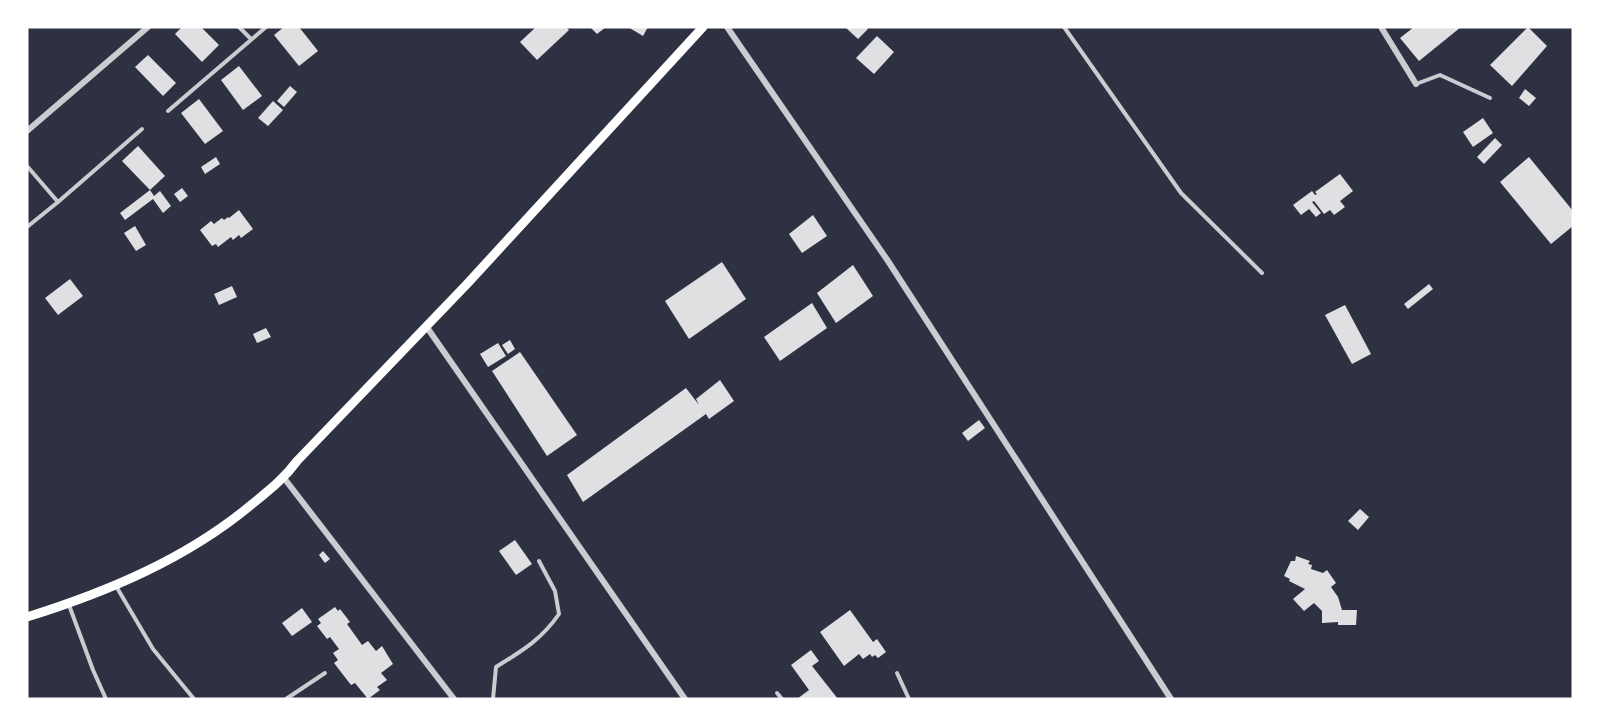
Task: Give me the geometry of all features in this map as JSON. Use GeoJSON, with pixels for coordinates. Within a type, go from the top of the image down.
{"type":"FeatureCollection","features":[{"type":"Feature","properties":{"kind":"main road"},"geometry":{"type":"LineString","coordinates":[[27,617],[69,604],[172,559],[230,523],[284,478],[297,461],[426,326],[703,27]]}},
{"type":"Feature","properties":{"kind":"street"},"geometry":{"type":"LineString","coordinates":[[27,131],[148,27]]}},
{"type":"Feature","properties":{"kind":"street"},"geometry":{"type":"LineString","coordinates":[[727,27],[888,261],[1171,699]]}},
{"type":"Feature","properties":{"kind":"street"},"geometry":{"type":"LineString","coordinates":[[1381,27],[1416,84]]}},
{"type":"Feature","properties":{"kind":"street"},"geometry":{"type":"LineString","coordinates":[[426,326],[685,699]]}},
{"type":"Feature","properties":{"kind":"street"},"geometry":{"type":"LineString","coordinates":[[284,478],[454,699]]}},
{"type":"Feature","properties":{"kind":"lane"},"geometry":{"type":"LineString","coordinates":[[239,27],[251,39]]}},
{"type":"Feature","properties":{"kind":"lane"},"geometry":{"type":"LineString","coordinates":[[168,111],[266,27]]}},
{"type":"Feature","properties":{"kind":"lane"},"geometry":{"type":"LineString","coordinates":[[1064,27],[1181,193],[1262,273]]}},
{"type":"Feature","properties":{"kind":"lane"},"geometry":{"type":"LineString","coordinates":[[1416,84],[1440,75],[1490,98]]}},
{"type":"Feature","properties":{"kind":"lane"},"geometry":{"type":"LineString","coordinates":[[27,227],[142,129]]}},
{"type":"Feature","properties":{"kind":"lane"},"geometry":{"type":"LineString","coordinates":[[27,166],[58,202]]}},
{"type":"Feature","properties":{"kind":"lane"},"geometry":{"type":"LineString","coordinates":[[493,699],[496,667],[547,632],[559,614],[555,591],[539,561]]}},
{"type":"Feature","properties":{"kind":"lane"},"geometry":{"type":"LineString","coordinates":[[115,585],[153,650],[194,699]]}},
{"type":"Feature","properties":{"kind":"lane"},"geometry":{"type":"LineString","coordinates":[[69,604],[106,699]]}},
{"type":"Feature","properties":{"kind":"lane"},"geometry":{"type":"LineString","coordinates":[[286,699],[325,673]]}},
{"type":"Feature","properties":{"kind":"lane"},"geometry":{"type":"LineString","coordinates":[[897,673],[909,699]]}},
{"type":"Feature","properties":{"kind":"lane"},"geometry":{"type":"LineString","coordinates":[[777,693],[782,699]]}},
{"type":"Feature","properties":{"kind":"building"},"geometry":{"type":"Polygon","coordinates":[[[182,27],[201,27],[219,45],[202,62],[175,34],[182,27]]]}},
{"type":"Feature","properties":{"kind":"building"},"geometry":{"type":"Polygon","coordinates":[[[284,27],[299,27],[318,51],[299,66],[274,35],[284,27]]]}},
{"type":"Feature","properties":{"kind":"building"},"geometry":{"type":"Polygon","coordinates":[[[536,27],[566,27],[569,30],[537,60],[520,42],[536,27]]]}},
{"type":"Feature","properties":{"kind":"building"},"geometry":{"type":"Polygon","coordinates":[[[590,27],[606,27],[597,34],[590,27]]]}},
{"type":"Feature","properties":{"kind":"building"},"geometry":{"type":"Polygon","coordinates":[[[628,27],[648,27],[643,36],[628,27]]]}},
{"type":"Feature","properties":{"kind":"building"},"geometry":{"type":"Polygon","coordinates":[[[845,27],[866,27],[868,29],[858,39],[845,27]]]}},
{"type":"Feature","properties":{"kind":"building"},"geometry":{"type":"Polygon","coordinates":[[[1414,27],[1461,27],[1419,61],[1400,38],[1414,27]]]}},
{"type":"Feature","properties":{"kind":"building"},"geometry":{"type":"Polygon","coordinates":[[[1528,27],[1547,46],[1512,86],[1490,65],[1528,27]]]}},
{"type":"Feature","properties":{"kind":"building"},"geometry":{"type":"Polygon","coordinates":[[[877,36],[894,52],[874,74],[856,58],[877,36]]]}},
{"type":"Feature","properties":{"kind":"building"},"geometry":{"type":"Polygon","coordinates":[[[148,55],[176,83],[163,96],[135,67],[148,55]]]}},
{"type":"Feature","properties":{"kind":"building"},"geometry":{"type":"Polygon","coordinates":[[[239,66],[262,96],[243,110],[221,80],[239,66]]]}},
{"type":"Feature","properties":{"kind":"building"},"geometry":{"type":"Polygon","coordinates":[[[290,86],[297,92],[284,107],[277,101],[290,86]]]}},
{"type":"Feature","properties":{"kind":"building"},"geometry":{"type":"Polygon","coordinates":[[[1525,89],[1536,98],[1529,106],[1519,98],[1525,89]]]}},
{"type":"Feature","properties":{"kind":"building"},"geometry":{"type":"Polygon","coordinates":[[[199,99],[223,131],[205,144],[181,113],[199,99]]]}},
{"type":"Feature","properties":{"kind":"building"},"geometry":{"type":"Polygon","coordinates":[[[273,101],[283,110],[268,126],[258,118],[273,101]]]}},
{"type":"Feature","properties":{"kind":"building"},"geometry":{"type":"Polygon","coordinates":[[[1483,118],[1493,133],[1473,147],[1463,132],[1483,118]]]}},
{"type":"Feature","properties":{"kind":"building"},"geometry":{"type":"Polygon","coordinates":[[[1495,138],[1502,145],[1484,164],[1477,157],[1495,138]]]}},
{"type":"Feature","properties":{"kind":"building"},"geometry":{"type":"Polygon","coordinates":[[[138,146],[165,176],[150,190],[122,161],[138,146]]]}},
{"type":"Feature","properties":{"kind":"building"},"geometry":{"type":"Polygon","coordinates":[[[216,157],[220,164],[205,174],[201,167],[216,157]]]}},
{"type":"Feature","properties":{"kind":"building"},"geometry":{"type":"Polygon","coordinates":[[[1529,157],[1573,211],[1573,226],[1551,244],[1500,182],[1529,157]]]}},
{"type":"Feature","properties":{"kind":"building"},"geometry":{"type":"Polygon","coordinates":[[[1340,174],[1353,191],[1340,201],[1345,207],[1334,215],[1330,210],[1324,214],[1314,201],[1312,202],[1321,213],[1316,217],[1309,209],[1301,215],[1293,205],[1312,191],[1315,195],[1317,194],[1315,192],[1340,174]]]}},
{"type":"Feature","properties":{"kind":"building"},"geometry":{"type":"Polygon","coordinates":[[[182,188],[188,196],[180,202],[174,194],[182,188]]]}},
{"type":"Feature","properties":{"kind":"building"},"geometry":{"type":"Polygon","coordinates":[[[150,190],[154,196],[160,191],[171,206],[163,213],[153,199],[125,220],[120,213],[150,190]]]}},
{"type":"Feature","properties":{"kind":"building"},"geometry":{"type":"Polygon","coordinates":[[[239,210],[253,229],[241,238],[239,235],[233,240],[231,237],[218,247],[216,244],[212,246],[200,230],[211,221],[214,224],[222,218],[224,220],[229,218],[239,210]]]}},
{"type":"Feature","properties":{"kind":"building"},"geometry":{"type":"Polygon","coordinates":[[[813,215],[827,236],[802,253],[789,234],[813,215]]]}},
{"type":"Feature","properties":{"kind":"building"},"geometry":{"type":"Polygon","coordinates":[[[135,226],[146,245],[136,251],[124,233],[135,226]]]}},
{"type":"Feature","properties":{"kind":"building"},"geometry":{"type":"Polygon","coordinates":[[[722,262],[746,299],[689,339],[665,301],[722,262]]]}},
{"type":"Feature","properties":{"kind":"building"},"geometry":{"type":"Polygon","coordinates":[[[853,265],[873,296],[836,323],[817,293],[853,265]]]}},
{"type":"Feature","properties":{"kind":"building"},"geometry":{"type":"Polygon","coordinates":[[[70,279],[83,296],[58,315],[45,298],[70,279]]]}},
{"type":"Feature","properties":{"kind":"building"},"geometry":{"type":"Polygon","coordinates":[[[1429,284],[1433,289],[1408,309],[1404,304],[1429,284]]]}},
{"type":"Feature","properties":{"kind":"building"},"geometry":{"type":"Polygon","coordinates":[[[232,286],[237,297],[219,305],[214,294],[232,286]]]}},
{"type":"Feature","properties":{"kind":"building"},"geometry":{"type":"Polygon","coordinates":[[[812,303],[827,328],[780,361],[764,337],[812,303]]]}},
{"type":"Feature","properties":{"kind":"building"},"geometry":{"type":"Polygon","coordinates":[[[1345,305],[1371,354],[1352,364],[1325,315],[1345,305]]]}},
{"type":"Feature","properties":{"kind":"building"},"geometry":{"type":"Polygon","coordinates":[[[266,328],[271,337],[257,343],[253,334],[266,328]]]}},
{"type":"Feature","properties":{"kind":"building"},"geometry":{"type":"Polygon","coordinates":[[[510,340],[515,349],[508,354],[502,345],[510,340]]]}},
{"type":"Feature","properties":{"kind":"building"},"geometry":{"type":"Polygon","coordinates":[[[498,343],[506,356],[488,367],[480,354],[498,343]]]}},
{"type":"Feature","properties":{"kind":"building"},"geometry":{"type":"Polygon","coordinates":[[[520,352],[577,435],[547,456],[492,371],[520,352]]]}},
{"type":"Feature","properties":{"kind":"building"},"geometry":{"type":"Polygon","coordinates":[[[720,380],[734,401],[709,419],[706,414],[583,502],[567,475],[686,388],[699,405],[696,399],[720,380]]]}},
{"type":"Feature","properties":{"kind":"building"},"geometry":{"type":"Polygon","coordinates":[[[979,420],[985,428],[968,441],[962,433],[979,420]]]}},
{"type":"Feature","properties":{"kind":"building"},"geometry":{"type":"Polygon","coordinates":[[[1360,509],[1369,517],[1358,530],[1348,521],[1360,509]]]}},
{"type":"Feature","properties":{"kind":"building"},"geometry":{"type":"Polygon","coordinates":[[[515,540],[532,564],[516,575],[499,551],[515,540]]]}},
{"type":"Feature","properties":{"kind":"building"},"geometry":{"type":"Polygon","coordinates":[[[323,551],[330,559],[325,563],[319,555],[323,551]]]}},
{"type":"Feature","properties":{"kind":"building"},"geometry":{"type":"Polygon","coordinates":[[[1296,556],[1310,561],[1308,564],[1312,565],[1311,569],[1323,573],[1327,570],[1336,583],[1331,587],[1338,597],[1342,610],[1357,610],[1356,625],[1338,625],[1338,622],[1322,623],[1322,611],[1314,603],[1304,611],[1293,599],[1305,589],[1284,576],[1296,556]]]}},
{"type":"Feature","properties":{"kind":"building"},"geometry":{"type":"Polygon","coordinates":[[[335,607],[338,611],[340,609],[350,622],[347,624],[362,645],[368,641],[376,651],[382,646],[393,664],[381,673],[387,680],[377,687],[380,690],[368,699],[355,683],[351,685],[334,663],[338,660],[333,653],[339,649],[317,626],[321,623],[318,619],[335,607]]]}},
{"type":"Feature","properties":{"kind":"building"},"geometry":{"type":"Polygon","coordinates":[[[302,608],[312,622],[292,636],[282,623],[302,608]]]}},
{"type":"Feature","properties":{"kind":"building"},"geometry":{"type":"Polygon","coordinates":[[[850,610],[873,642],[877,639],[886,652],[878,658],[870,654],[863,659],[859,654],[844,666],[820,632],[850,610]]]}},
{"type":"Feature","properties":{"kind":"building"},"geometry":{"type":"Polygon","coordinates":[[[811,650],[819,661],[812,666],[838,699],[797,699],[809,690],[791,665],[811,650]]]}}]}
